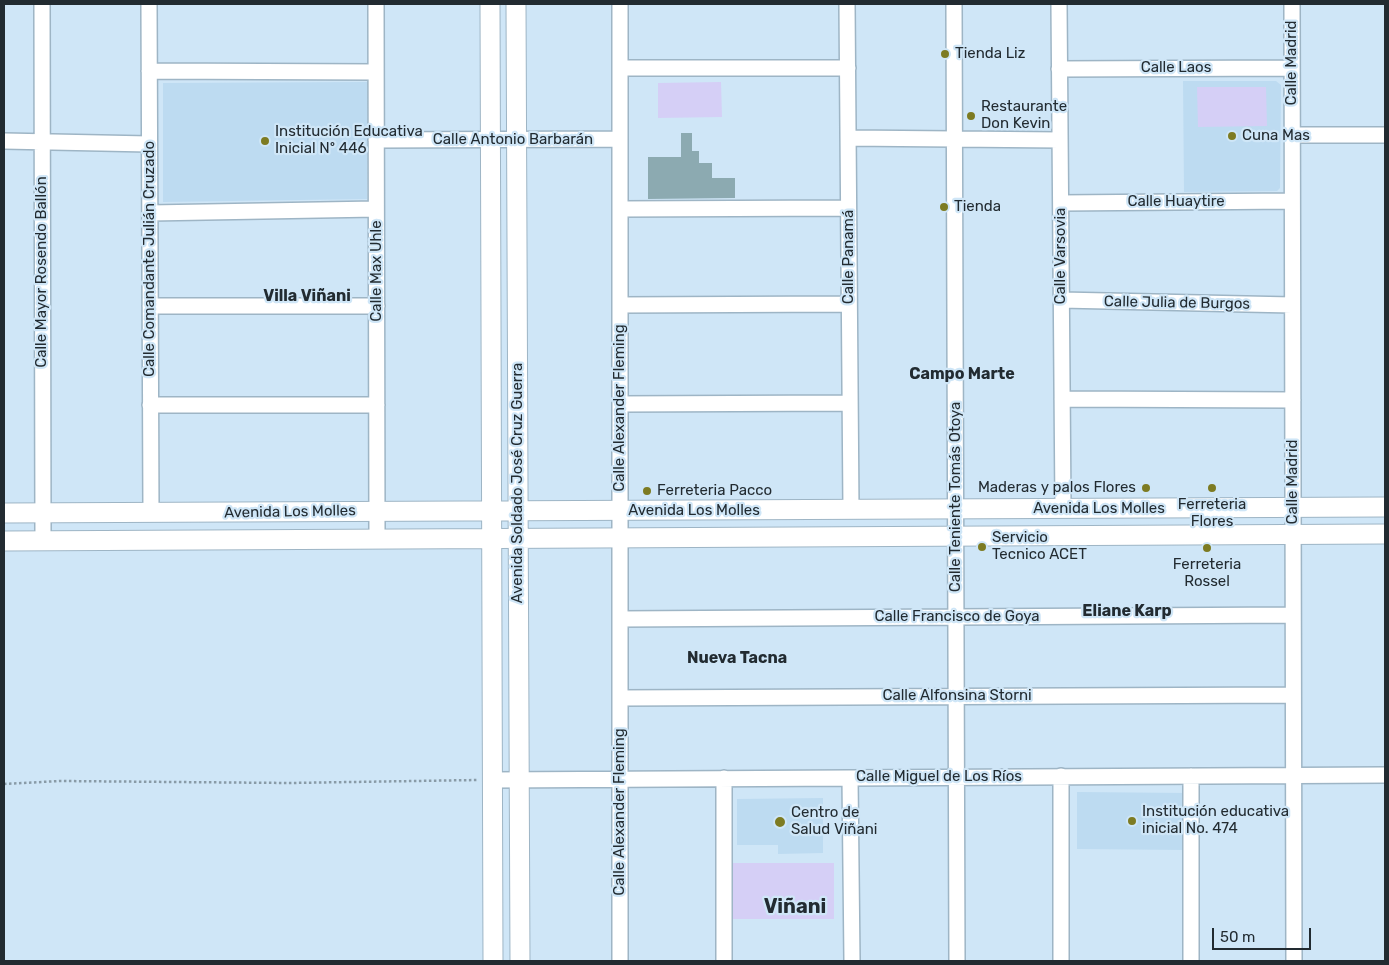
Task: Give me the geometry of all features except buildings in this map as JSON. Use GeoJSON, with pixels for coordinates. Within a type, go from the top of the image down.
{"type":"FeatureCollection","features":[{"type":"Feature","properties":{"kind":"street","name":"Calle Mayor Rosendo Ballón"},"geometry":{"type":"LineString","coordinates":[[42,4],[43,541]]}},
{"type":"Feature","properties":{"kind":"street","name":"Calle Comandante Julián Cruzado"},"geometry":{"type":"LineString","coordinates":[[149,4],[151,513]]}},
{"type":"Feature","properties":{"kind":"street","name":"Calle Max Uhle"},"geometry":{"type":"LineString","coordinates":[[376,4],[377,539]]}},
{"type":"Feature","properties":{"kind":"street","name":"Avenida Soldado José Cruz Guerra"},"geometry":{"type":"LineString","coordinates":[[490,4],[493,961]]}},
{"type":"Feature","properties":{"kind":"street","name":"Avenida Soldado José Cruz Guerra"},"geometry":{"type":"LineString","coordinates":[[516,4],[520,961]]}},
{"type":"Feature","properties":{"kind":"street","name":"Calle Alexander Fleming"},"geometry":{"type":"LineString","coordinates":[[620,4],[620,961]]}},
{"type":"Feature","properties":{"kind":"street","name":"Calle Panamá"},"geometry":{"type":"LineString","coordinates":[[847,4],[849,404],[852,510]]}},
{"type":"Feature","properties":{"kind":"street","name":"Calle Teniente Tomás Otoya"},"geometry":{"type":"LineString","coordinates":[[954,4],[957,961]]}},
{"type":"Feature","properties":{"kind":"street","name":"Calle Varsovia"},"geometry":{"type":"LineString","coordinates":[[1059,4],[1064,509]]}},
{"type":"Feature","properties":{"kind":"street","name":"Calle Madrid"},"geometry":{"type":"LineString","coordinates":[[1292,4],[1294,961]]}},
{"type":"Feature","properties":{"kind":"street"},"geometry":{"type":"LineString","coordinates":[[620,68],[848,68]]}},
{"type":"Feature","properties":{"kind":"street","name":"Calle Laos"},"geometry":{"type":"LineString","coordinates":[[1060,69],[1292,68]]}},
{"type":"Feature","properties":{"kind":"street"},"geometry":{"type":"LineString","coordinates":[[149,71],[376,72]]}},
{"type":"Feature","properties":{"kind":"street"},"geometry":{"type":"LineString","coordinates":[[1292,135],[1385,135]]}},
{"type":"Feature","properties":{"kind":"street"},"geometry":{"type":"LineString","coordinates":[[848,138],[1060,140]]}},
{"type":"Feature","properties":{"kind":"street","name":"Calle Antonio Barbarán"},"geometry":{"type":"LineString","coordinates":[[376,140],[620,140]]}},
{"type":"Feature","properties":{"kind":"street"},"geometry":{"type":"LineString","coordinates":[[4,141],[150,144]]}},
{"type":"Feature","properties":{"kind":"street","name":"Calle Huaytire"},"geometry":{"type":"LineString","coordinates":[[1061,203],[1292,201]]}},
{"type":"Feature","properties":{"kind":"street"},"geometry":{"type":"LineString","coordinates":[[620,209],[848,208]]}},
{"type":"Feature","properties":{"kind":"street"},"geometry":{"type":"LineString","coordinates":[[150,213],[376,210]]}},
{"type":"Feature","properties":{"kind":"street","name":"Calle Julia de Burgos"},"geometry":{"type":"LineString","coordinates":[[1061,300],[1292,306]]}},
{"type":"Feature","properties":{"kind":"street"},"geometry":{"type":"LineString","coordinates":[[620,305],[849,304]]}},
{"type":"Feature","properties":{"kind":"street"},"geometry":{"type":"LineString","coordinates":[[150,306],[377,306]]}},
{"type":"Feature","properties":{"kind":"street"},"geometry":{"type":"LineString","coordinates":[[1062,399],[1293,400]]}},
{"type":"Feature","properties":{"kind":"street"},"geometry":{"type":"LineString","coordinates":[[620,404],[849,404]]}},
{"type":"Feature","properties":{"kind":"street"},"geometry":{"type":"LineString","coordinates":[[150,405],[377,405]]}},
{"type":"Feature","properties":{"kind":"street","name":"Avenida Los Molles"},"geometry":{"type":"LineString","coordinates":[[4,513],[1385,507]]}},
{"type":"Feature","properties":{"kind":"street","name":"Avenida Los Molles"},"geometry":{"type":"LineString","coordinates":[[4,541],[1385,534]]}},
{"type":"Feature","properties":{"kind":"street","name":"Calle Francisco de Goya"},"geometry":{"type":"LineString","coordinates":[[620,619],[956,616],[1293,616]]}},
{"type":"Feature","properties":{"kind":"street","name":"Calle Alfonsina Storni"},"geometry":{"type":"LineString","coordinates":[[620,698],[1293,696]]}},
{"type":"Feature","properties":{"kind":"street","name":"Calle Miguel de Los Ríos"},"geometry":{"type":"LineString","coordinates":[[493,780],[1385,774]]}},
{"type":"Feature","properties":{"kind":"street"},"geometry":{"type":"LineString","coordinates":[[1061,776],[1061,961]]}},
{"type":"Feature","properties":{"kind":"street"},"geometry":{"type":"LineString","coordinates":[[1191,776],[1191,961]]}},
{"type":"Feature","properties":{"kind":"street"},"geometry":{"type":"LineString","coordinates":[[724,778],[724,961]]}},
{"type":"Feature","properties":{"kind":"street"},"geometry":{"type":"LineString","coordinates":[[850,778],[852,961]]}},
{"type":"Feature","properties":{"kind":"path"},"geometry":{"type":"LineString","coordinates":[[4,784],[60,781],[289,783],[493,780]]}},
{"type":"Feature","properties":{"kind":"shaded area","name":"Cuna Mas"},"geometry":{"type":"Polygon","coordinates":[[[1183,81],[1276,81],[1281,85],[1280,188],[1277,191],[1184,192],[1183,81]]]}},
{"type":"Feature","properties":{"kind":"shaded area","name":"Institución Educativa Inicial Nº 446"},"geometry":{"type":"Polygon","coordinates":[[[368,82],[367,199],[163,202],[163,83],[368,82]]]}},
{"type":"Feature","properties":{"kind":"shaded area"},"geometry":{"type":"Polygon","coordinates":[[[721,82],[722,117],[658,118],[658,83],[721,82]]]}},
{"type":"Feature","properties":{"kind":"shaded area"},"geometry":{"type":"Polygon","coordinates":[[[1197,87],[1266,87],[1267,126],[1198,127],[1197,87]]]}},
{"type":"Feature","properties":{"kind":"shaded area","name":"Institución educativa inicial No. 474"},"geometry":{"type":"Polygon","coordinates":[[[1077,792],[1187,793],[1186,850],[1077,849],[1077,792]]]}},
{"type":"Feature","properties":{"kind":"shaded area","name":"Centro de Salud Viñani"},"geometry":{"type":"Polygon","coordinates":[[[823,798],[823,853],[778,854],[778,845],[737,845],[737,799],[823,798]]]}},
{"type":"Feature","properties":{"kind":"shaded area"},"geometry":{"type":"Polygon","coordinates":[[[733,863],[834,863],[834,919],[732,919],[733,863]]]}},
{"type":"Feature","properties":{"kind":"place","name":"Tienda Liz"},"geometry":{"type":"Point","coordinates":[945,54]}},
{"type":"Feature","properties":{"kind":"place","name":"Restaurante Don Kevin"},"geometry":{"type":"Point","coordinates":[971,116]}},
{"type":"Feature","properties":{"kind":"place","name":"Cuna Mas"},"geometry":{"type":"Point","coordinates":[1232,136]}},
{"type":"Feature","properties":{"kind":"place","name":"Institución Educativa Inicial Nº 446"},"geometry":{"type":"Point","coordinates":[265,141]}},
{"type":"Feature","properties":{"kind":"place","name":"Tienda"},"geometry":{"type":"Point","coordinates":[944,207]}},
{"type":"Feature","properties":{"kind":"place","name":"Maderas y palos Flores"},"geometry":{"type":"Point","coordinates":[1146,488]}},
{"type":"Feature","properties":{"kind":"place","name":"Ferreteria Flores"},"geometry":{"type":"Point","coordinates":[1212,488]}},
{"type":"Feature","properties":{"kind":"place","name":"Ferreteria Pacco"},"geometry":{"type":"Point","coordinates":[647,491]}},
{"type":"Feature","properties":{"kind":"place","name":"Servicio Tecnico ACET"},"geometry":{"type":"Point","coordinates":[982,547]}},
{"type":"Feature","properties":{"kind":"place","name":"Ferreteria Rossel"},"geometry":{"type":"Point","coordinates":[1207,548]}},
{"type":"Feature","properties":{"kind":"place","name":"Institución educativa inicial No. 474"},"geometry":{"type":"Point","coordinates":[1132,821]}},
{"type":"Feature","properties":{"kind":"place","name":"Centro de Salud Viñani"},"geometry":{"type":"Point","coordinates":[780,822]}},
{"type":"Feature","properties":{"kind":"district","name":"Villa Viñani"},"geometry":{"type":"Point","coordinates":[307,296]}},
{"type":"Feature","properties":{"kind":"district","name":"Campo Marte"},"geometry":{"type":"Point","coordinates":[962,374]}},
{"type":"Feature","properties":{"kind":"district","name":"Eliane Karp"},"geometry":{"type":"Point","coordinates":[1127,611]}},
{"type":"Feature","properties":{"kind":"district","name":"Nueva Tacna"},"geometry":{"type":"Point","coordinates":[737,658]}},
{"type":"Feature","properties":{"kind":"district","name":"Viñani"},"geometry":{"type":"Point","coordinates":[795,907]}}]}
